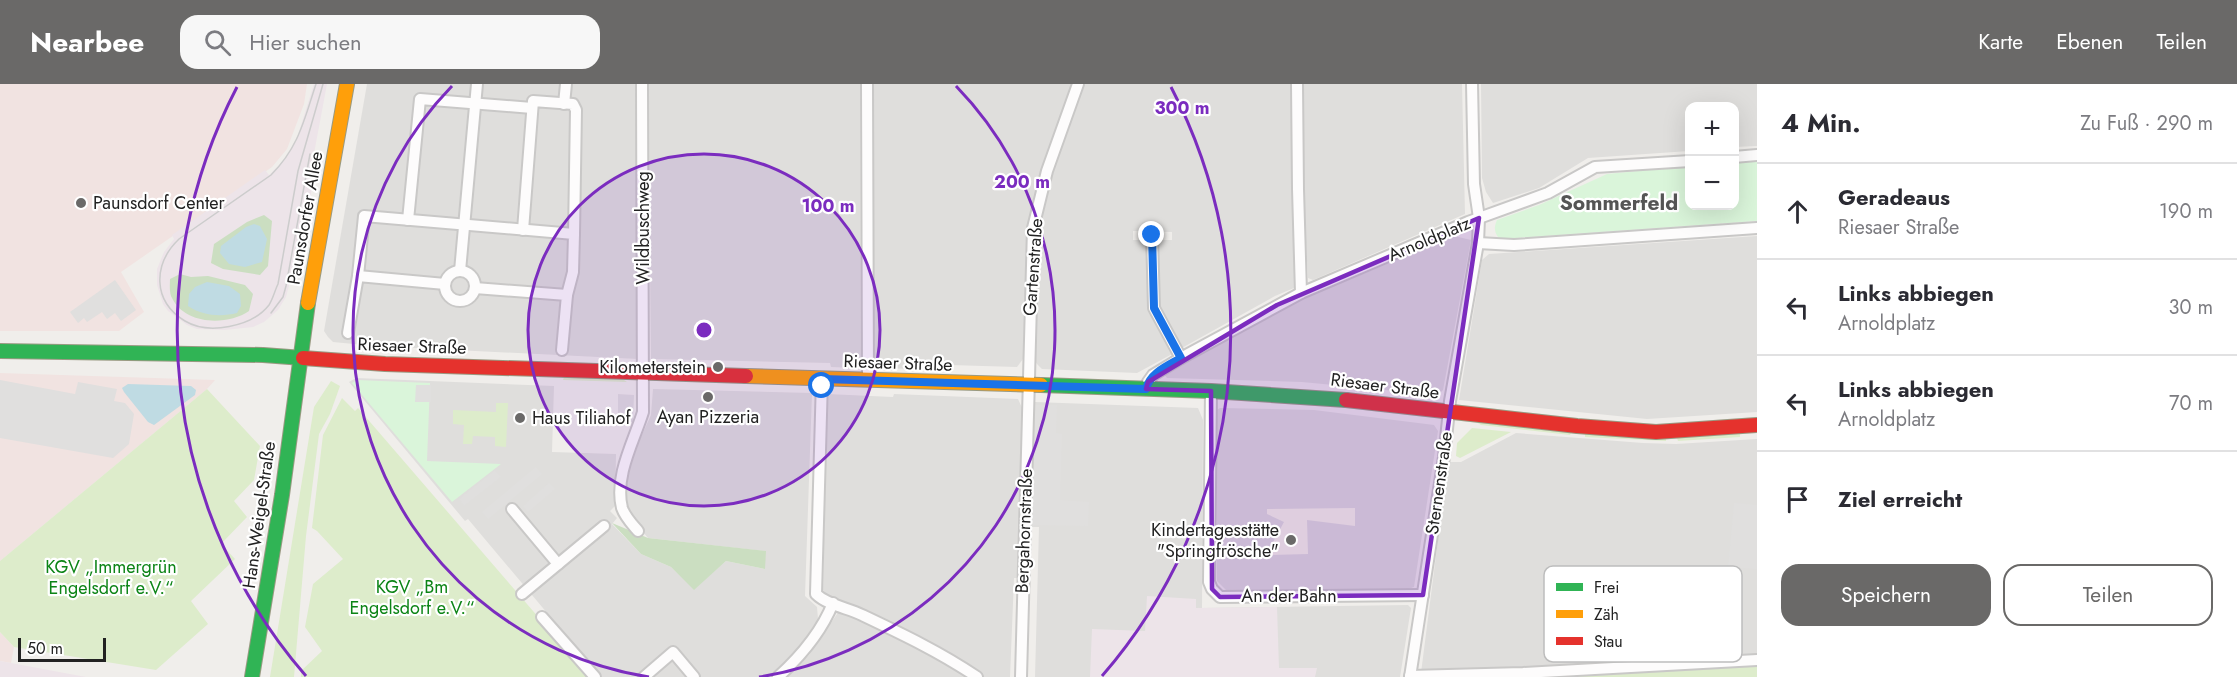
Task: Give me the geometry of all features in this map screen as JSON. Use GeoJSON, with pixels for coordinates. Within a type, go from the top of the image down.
{"type":"FeatureCollection","features":[{"type":"Feature","properties":{"kind":"main road","name":"Paunsdorfer Allee"},"geometry":{"type":"LineString","coordinates":[[300,358],[347,84]]}},
{"type":"Feature","properties":{"kind":"main road","name":"Riesaer Straße"},"geometry":{"type":"LineString","coordinates":[[0,351],[208,354],[385,364],[1210,391],[1317,397],[1656,432],[1757,425]]}},
{"type":"Feature","properties":{"kind":"main road","name":"Hans-Weigel-Straße"},"geometry":{"type":"LineString","coordinates":[[252,677],[282,495],[300,358]]}},
{"type":"Feature","properties":{"kind":"street"},"geometry":{"type":"LineString","coordinates":[[460,271],[477,84]]}},
{"type":"Feature","properties":{"kind":"street"},"geometry":{"type":"LineString","coordinates":[[564,104],[566,84]]}},
{"type":"Feature","properties":{"kind":"street","name":"Wildbuschweg"},"geometry":{"type":"LineString","coordinates":[[638,531],[627,519],[622,509],[621,495],[622,476],[643,412],[642,84]]}},
{"type":"Feature","properties":{"kind":"street"},"geometry":{"type":"LineString","coordinates":[[867,84],[868,380]]}},
{"type":"Feature","properties":{"kind":"street","name":"Gartenstraße"},"geometry":{"type":"LineString","coordinates":[[1028,385],[1033,228],[1047,171],[1078,84]]}},
{"type":"Feature","properties":{"kind":"street"},"geometry":{"type":"LineString","coordinates":[[1297,84],[1301,293]]}},
{"type":"Feature","properties":{"kind":"street","name":"Sternenstraße"},"geometry":{"type":"LineString","coordinates":[[1410,676],[1449,412],[1478,243],[1479,218],[1474,184],[1472,84]]}},
{"type":"Feature","properties":{"kind":"street"},"geometry":{"type":"LineString","coordinates":[[408,220],[420,99],[532,108]]}},
{"type":"Feature","properties":{"kind":"street"},"geometry":{"type":"LineString","coordinates":[[523,230],[533,101],[573,105],[576,110],[573,272],[567,295],[562,350]]}},
{"type":"Feature","properties":{"kind":"street"},"geometry":{"type":"LineString","coordinates":[[1739,157],[1757,155]]}},
{"type":"Feature","properties":{"kind":"street","name":"Arnoldplatz"},"geometry":{"type":"LineString","coordinates":[[1146,389],[1153,375],[1301,293],[1479,218],[1548,194],[1595,166],[1685,161]]}},
{"type":"Feature","properties":{"kind":"street"},"geometry":{"type":"LineString","coordinates":[[348,333],[358,276],[364,216],[574,234]]}},
{"type":"Feature","properties":{"kind":"street","name":"Arnoldplatz"},"geometry":{"type":"LineString","coordinates":[[1478,243],[1514,245],[1757,228]]}},
{"type":"Feature","properties":{"kind":"street"},"geometry":{"type":"LineString","coordinates":[[1152,235],[1154,308],[1181,358]]}},
{"type":"Feature","properties":{"kind":"street"},"geometry":{"type":"LineString","coordinates":[[460,271],[471,276],[475,288],[469,298],[458,301],[448,295],[445,284],[450,275],[460,271]]}},
{"type":"Feature","properties":{"kind":"street"},"geometry":{"type":"LineString","coordinates":[[358,276],[445,284]]}},
{"type":"Feature","properties":{"kind":"street"},"geometry":{"type":"LineString","coordinates":[[475,288],[567,295]]}},
{"type":"Feature","properties":{"kind":"street"},"geometry":{"type":"LineString","coordinates":[[822,379],[816,594],[929,647],[977,677]]}},
{"type":"Feature","properties":{"kind":"street","name":"Bergahornstraße"},"geometry":{"type":"LineString","coordinates":[[1021,677],[1028,385]]}},
{"type":"Feature","properties":{"kind":"street","name":"An der Bahn"},"geometry":{"type":"LineString","coordinates":[[1210,391],[1209,582],[1220,597],[1423,595]]}},
{"type":"Feature","properties":{"kind":"street"},"geometry":{"type":"LineString","coordinates":[[512,509],[558,564]]}},
{"type":"Feature","properties":{"kind":"street"},"geometry":{"type":"LineString","coordinates":[[522,594],[604,525]]}},
{"type":"Feature","properties":{"kind":"street"},"geometry":{"type":"LineString","coordinates":[[778,677],[808,647],[833,603]]}},
{"type":"Feature","properties":{"kind":"street"},"geometry":{"type":"LineString","coordinates":[[543,617],[595,677]]}},
{"type":"Feature","properties":{"kind":"street"},"geometry":{"type":"LineString","coordinates":[[644,677],[673,652],[694,677]]}},
{"type":"Feature","properties":{"kind":"street"},"geometry":{"type":"LineString","coordinates":[[1742,661],[1757,660]]}},
{"type":"Feature","properties":{"kind":"street"},"geometry":{"type":"LineString","coordinates":[[1410,676],[1523,673],[1721,662]]}},
{"type":"Feature","properties":{"kind":"highlighted area"},"geometry":{"type":"Polygon","coordinates":[[[1479,218],[1423,595],[1220,597],[1212,589],[1211,391],[1146,389],[1148,382],[1277,305],[1479,218]]]}},
{"type":"Feature","properties":{"kind":"shaded area","name":"Paunsdorf Center"},"geometry":{"type":"Polygon","coordinates":[[[0,84],[307,84],[304,104],[287,149],[272,167],[121,272],[144,312],[119,331],[0,331],[0,84]]]}},
{"type":"Feature","properties":{"kind":"shaded area"},"geometry":{"type":"Polygon","coordinates":[[[314,84],[327,84],[310,175],[314,176],[295,283],[290,282],[286,297],[278,310],[264,322],[253,327],[225,330],[197,329],[187,325],[168,311],[163,304],[157,285],[157,269],[164,252],[174,239],[172,235],[265,170],[269,175],[285,159],[296,141],[314,84]]]}},
{"type":"Feature","properties":{"kind":"shaded area"},"geometry":{"type":"Polygon","coordinates":[[[367,84],[637,84],[638,359],[375,346],[333,342],[328,337],[324,331],[367,84]]]}},
{"type":"Feature","properties":{"kind":"shaded area"},"geometry":{"type":"Polygon","coordinates":[[[648,84],[860,84],[861,363],[857,368],[831,367],[830,363],[651,359],[648,84]]]}},
{"type":"Feature","properties":{"kind":"shaded area"},"geometry":{"type":"Polygon","coordinates":[[[873,84],[1072,84],[1042,169],[1027,226],[1023,359],[1017,367],[950,365],[950,370],[876,368],[873,363],[873,84]]]}},
{"type":"Feature","properties":{"kind":"shaded area"},"geometry":{"type":"Polygon","coordinates":[[[1084,84],[1291,84],[1294,288],[1275,296],[1180,349],[1158,308],[1157,245],[1160,240],[1172,240],[1172,232],[1133,231],[1133,240],[1141,240],[1148,247],[1149,308],[1174,353],[1137,373],[1042,369],[1034,359],[1038,231],[1053,173],[1084,84]]]}},
{"type":"Feature","properties":{"kind":"shaded area"},"geometry":{"type":"Polygon","coordinates":[[[1303,84],[1462,84],[1465,214],[1313,280],[1308,278],[1303,188],[1303,84]]]}},
{"type":"Feature","properties":{"kind":"shaded area"},"geometry":{"type":"Polygon","coordinates":[[[1481,84],[1757,84],[1757,146],[1739,147],[1739,102],[1685,102],[1685,151],[1588,158],[1539,188],[1493,203],[1486,192],[1482,178],[1481,84]]]}},
{"type":"Feature","properties":{"kind":"shaded area"},"geometry":{"type":"Polygon","coordinates":[[[1454,236],[1471,240],[1443,390],[1438,395],[1302,382],[1167,378],[1164,374],[1298,301],[1454,236]]]}},
{"type":"Feature","properties":{"kind":"shaded area"},"geometry":{"type":"Polygon","coordinates":[[[1757,236],[1757,412],[1647,419],[1459,400],[1482,260],[1489,254],[1757,236]]]}},
{"type":"Feature","properties":{"kind":"shaded area"},"geometry":{"type":"Polygon","coordinates":[[[115,280],[136,310],[121,321],[115,313],[107,319],[102,312],[87,322],[84,318],[78,323],[70,312],[115,280]]]}},
{"type":"Feature","properties":{"kind":"shaded area"},"geometry":{"type":"Polygon","coordinates":[[[0,373],[215,380],[0,561],[0,373]]]}},
{"type":"Feature","properties":{"kind":"shaded area"},"geometry":{"type":"Polygon","coordinates":[[[356,378],[554,386],[552,452],[616,454],[615,506],[610,511],[617,518],[612,524],[641,554],[671,567],[694,589],[726,561],[765,569],[765,551],[648,538],[626,511],[626,482],[631,459],[651,415],[653,389],[812,393],[805,596],[817,607],[818,619],[798,650],[772,677],[698,677],[672,646],[638,677],[601,677],[468,519],[465,521],[349,382],[356,378]]]}},
{"type":"Feature","properties":{"kind":"shaded area"},"geometry":{"type":"Polygon","coordinates":[[[0,380],[75,394],[78,382],[117,389],[114,401],[125,403],[134,414],[129,444],[113,458],[0,438],[0,380]]]}},
{"type":"Feature","properties":{"kind":"shaded area"},"geometry":{"type":"Polygon","coordinates":[[[416,385],[431,385],[431,402],[415,402],[416,385]]]}},
{"type":"Feature","properties":{"kind":"shaded area"},"geometry":{"type":"Polygon","coordinates":[[[618,394],[634,395],[633,422],[618,422],[618,394]]]}},
{"type":"Feature","properties":{"kind":"shaded area"},"geometry":{"type":"Polygon","coordinates":[[[827,394],[1018,399],[1023,410],[1018,578],[1014,578],[1010,677],[984,677],[961,660],[823,590],[827,394]]]}},
{"type":"Feature","properties":{"kind":"shaded area"},"geometry":{"type":"Polygon","coordinates":[[[1035,402],[1198,408],[1203,420],[1202,608],[1408,605],[1411,608],[1400,677],[1035,677],[1039,527],[1030,527],[1033,405],[1035,402]]]}},
{"type":"Feature","properties":{"kind":"shaded area"},"geometry":{"type":"Polygon","coordinates":[[[1035,405],[1057,405],[1056,433],[1062,434],[1060,500],[1089,502],[1088,526],[1031,525],[1035,405]]]}},
{"type":"Feature","properties":{"kind":"shaded area"},"geometry":{"type":"Polygon","coordinates":[[[1220,408],[1314,410],[1434,425],[1438,431],[1414,587],[1408,589],[1227,591],[1217,581],[1217,410],[1220,408]]]}},
{"type":"Feature","properties":{"kind":"shaded area"},"geometry":{"type":"Polygon","coordinates":[[[1516,433],[1676,444],[1757,439],[1757,656],[1742,657],[1742,566],[1544,566],[1544,662],[1638,662],[1421,673],[1448,462],[1461,462],[1516,433]]]}},
{"type":"Feature","properties":{"kind":"shaded area"},"geometry":{"type":"Polygon","coordinates":[[[536,467],[542,474],[488,519],[482,512],[536,467]]]}},
{"type":"Feature","properties":{"kind":"shaded area"},"geometry":{"type":"Polygon","coordinates":[[[495,470],[501,477],[464,506],[459,499],[495,470]]]}},
{"type":"Feature","properties":{"kind":"shaded area"},"geometry":{"type":"Polygon","coordinates":[[[549,483],[555,489],[528,512],[523,506],[549,483]]]}},
{"type":"Feature","properties":{"kind":"shaded area"},"geometry":{"type":"Polygon","coordinates":[[[1734,503],[1757,505],[1757,569],[1728,566],[1734,503]]]}},
{"type":"Feature","properties":{"kind":"shaded area","name":"Kindertagesstätte \"Springfrösche\""},"geometry":{"type":"Polygon","coordinates":[[[1355,508],[1355,526],[1307,520],[1308,554],[1266,555],[1284,522],[1267,514],[1267,509],[1355,508]]]}},
{"type":"Feature","properties":{"kind":"shaded area"},"geometry":{"type":"Polygon","coordinates":[[[1147,596],[1196,599],[1196,608],[1277,607],[1279,668],[1317,668],[1315,677],[1090,677],[1092,629],[1145,631],[1147,596]]]}},
{"type":"Feature","properties":{"kind":"shaded area"},"geometry":{"type":"Polygon","coordinates":[[[844,610],[925,651],[970,677],[785,677],[809,655],[837,614],[844,610]]]}},
{"type":"Feature","properties":{"kind":"shaded area"},"geometry":{"type":"Polygon","coordinates":[[[0,632],[14,647],[11,663],[0,661],[0,632]]]}},
{"type":"Feature","properties":{"kind":"shaded area"},"geometry":{"type":"Polygon","coordinates":[[[672,659],[689,677],[651,677],[672,659]]]}},
{"type":"Feature","properties":{"kind":"shaded area"},"geometry":{"type":"Polygon","coordinates":[[[0,661],[11,663],[86,677],[0,677],[0,661]]]}},
{"type":"Feature","properties":{"kind":"green space"},"geometry":{"type":"Polygon","coordinates":[[[1757,161],[1757,221],[1503,239],[1498,237],[1495,231],[1497,220],[1539,205],[1607,174],[1685,166],[1685,210],[1739,210],[1739,163],[1757,161]]]}},
{"type":"Feature","properties":{"kind":"green space"},"geometry":{"type":"Polygon","coordinates":[[[264,215],[272,221],[268,266],[260,275],[223,269],[211,263],[214,244],[247,222],[264,215]]]}},
{"type":"Feature","properties":{"kind":"green space"},"geometry":{"type":"Polygon","coordinates":[[[180,274],[191,277],[208,276],[245,285],[253,294],[249,311],[240,316],[218,321],[186,314],[178,307],[170,294],[170,279],[180,274]]]}},
{"type":"Feature","properties":{"kind":"green space"},"geometry":{"type":"Polygon","coordinates":[[[564,377],[624,380],[627,382],[563,380],[564,377]]]}},
{"type":"Feature","properties":{"kind":"green space"},"geometry":{"type":"Polygon","coordinates":[[[357,380],[430,383],[427,461],[501,464],[452,502],[352,383],[357,380]]]}},
{"type":"Feature","properties":{"kind":"green space"},"geometry":{"type":"Polygon","coordinates":[[[331,381],[340,386],[330,414],[319,434],[306,536],[294,677],[270,677],[314,407],[331,381]]]}},
{"type":"Feature","properties":{"kind":"green space","name":"KGV „Immergrün Engelsdorf e.V.“"},"geometry":{"type":"Polygon","coordinates":[[[207,389],[260,446],[254,480],[234,501],[247,517],[221,544],[235,559],[191,601],[208,624],[156,670],[14,647],[0,632],[0,561],[207,389]]]}},
{"type":"Feature","properties":{"kind":"green space","name":"KGV „Bm Engelsdorf e.V.“"},"geometry":{"type":"Polygon","coordinates":[[[342,398],[355,411],[358,408],[590,677],[301,677],[301,671],[322,651],[305,627],[313,584],[343,559],[312,528],[323,435],[342,398]]]}},
{"type":"Feature","properties":{"kind":"green space"},"geometry":{"type":"Polygon","coordinates":[[[496,403],[508,403],[506,447],[495,446],[495,437],[473,436],[472,444],[463,444],[464,425],[453,424],[453,410],[496,412],[496,403]]]}},
{"type":"Feature","properties":{"kind":"green space"},"geometry":{"type":"Polygon","coordinates":[[[1476,422],[1571,433],[1570,435],[1481,425],[1476,422]]]}},
{"type":"Feature","properties":{"kind":"green space"},"geometry":{"type":"Polygon","coordinates":[[[1472,428],[1511,432],[1460,458],[1456,456],[1457,443],[1472,428]]]}},
{"type":"Feature","properties":{"kind":"green space"},"geometry":{"type":"Polygon","coordinates":[[[1585,434],[1666,439],[1666,441],[1585,437],[1585,434]]]}},
{"type":"Feature","properties":{"kind":"green space"},"geometry":{"type":"Polygon","coordinates":[[[1740,434],[1740,437],[1678,441],[1677,438],[1740,434]]]}},
{"type":"Feature","properties":{"kind":"green space"},"geometry":{"type":"Polygon","coordinates":[[[612,523],[648,538],[766,551],[765,569],[726,561],[694,590],[671,567],[641,554],[612,523]]]}},
{"type":"Feature","properties":{"kind":"green space"},"geometry":{"type":"Polygon","coordinates":[[[1757,664],[1757,677],[1555,677],[1568,674],[1757,664]]]}},
{"type":"Feature","properties":{"kind":"water"},"geometry":{"type":"Polygon","coordinates":[[[254,224],[260,226],[267,239],[262,262],[245,267],[229,264],[220,253],[221,246],[246,227],[254,224]]]}},
{"type":"Feature","properties":{"kind":"water"},"geometry":{"type":"Polygon","coordinates":[[[207,282],[229,286],[240,294],[241,306],[237,313],[212,315],[188,306],[189,294],[195,287],[207,282]]]}},
{"type":"Feature","properties":{"kind":"water"},"geometry":{"type":"Polygon","coordinates":[[[128,384],[191,386],[196,390],[195,395],[154,425],[148,422],[124,392],[122,388],[128,384]]]}},
{"type":"Feature","properties":{"kind":"tram line"},"geometry":{"type":"LineString","coordinates":[[316,84],[300,132],[280,165],[271,175],[179,239],[170,249],[161,271],[162,293],[174,313],[185,321],[205,328],[229,326],[252,319],[269,305],[278,284],[298,171],[323,84]]}},
{"type":"Feature","properties":{"kind":"tram line"},"geometry":{"type":"LineString","coordinates":[[271,313],[283,297],[286,286],[310,154]]}},
{"type":"Feature","properties":{"kind":"traffic: fast"},"geometry":{"type":"LineString","coordinates":[[252,677],[282,495],[308,303]]}},
{"type":"Feature","properties":{"kind":"traffic: fast"},"geometry":{"type":"LineString","coordinates":[[0,351],[263,355],[303,358]]}},
{"type":"Feature","properties":{"kind":"traffic: fast"},"geometry":{"type":"LineString","coordinates":[[1041,385],[1211,391],[1346,400]]}},
{"type":"Feature","properties":{"kind":"traffic: slow"},"geometry":{"type":"LineString","coordinates":[[308,303],[347,84]]}},
{"type":"Feature","properties":{"kind":"traffic: slow"},"geometry":{"type":"LineString","coordinates":[[746,376],[1041,385]]}},
{"type":"Feature","properties":{"kind":"traffic: jam"},"geometry":{"type":"LineString","coordinates":[[303,358],[385,364],[746,376]]}},
{"type":"Feature","properties":{"kind":"traffic: jam"},"geometry":{"type":"LineString","coordinates":[[1346,400],[1577,426],[1656,432],[1757,425]]}},
{"type":"Feature","properties":{"kind":"place","name":"Paunsdorf Center"},"geometry":{"type":"Point","coordinates":[81,203]}},
{"type":"Feature","properties":{"kind":"place","name":"Kilometerstein"},"geometry":{"type":"Point","coordinates":[718,367]}},
{"type":"Feature","properties":{"kind":"place","name":"Ayan Pizzeria"},"geometry":{"type":"Point","coordinates":[708,397]}},
{"type":"Feature","properties":{"kind":"place","name":"Haus Tiliahof"},"geometry":{"type":"Point","coordinates":[520,418]}},
{"type":"Feature","properties":{"kind":"place","name":"Kindertagesstätte \"Springfrösche\""},"geometry":{"type":"Point","coordinates":[1291,540]}},
{"type":"Feature","properties":{"kind":"district","name":"Sommerfeld"},"geometry":{"type":"Point","coordinates":[1619,203]}},
{"type":"Feature","properties":{"kind":"route"},"geometry":{"type":"LineString","coordinates":[[822,386],[822,379],[1146,389],[1153,375],[1181,358],[1153,305],[1152,235]]}}]}
